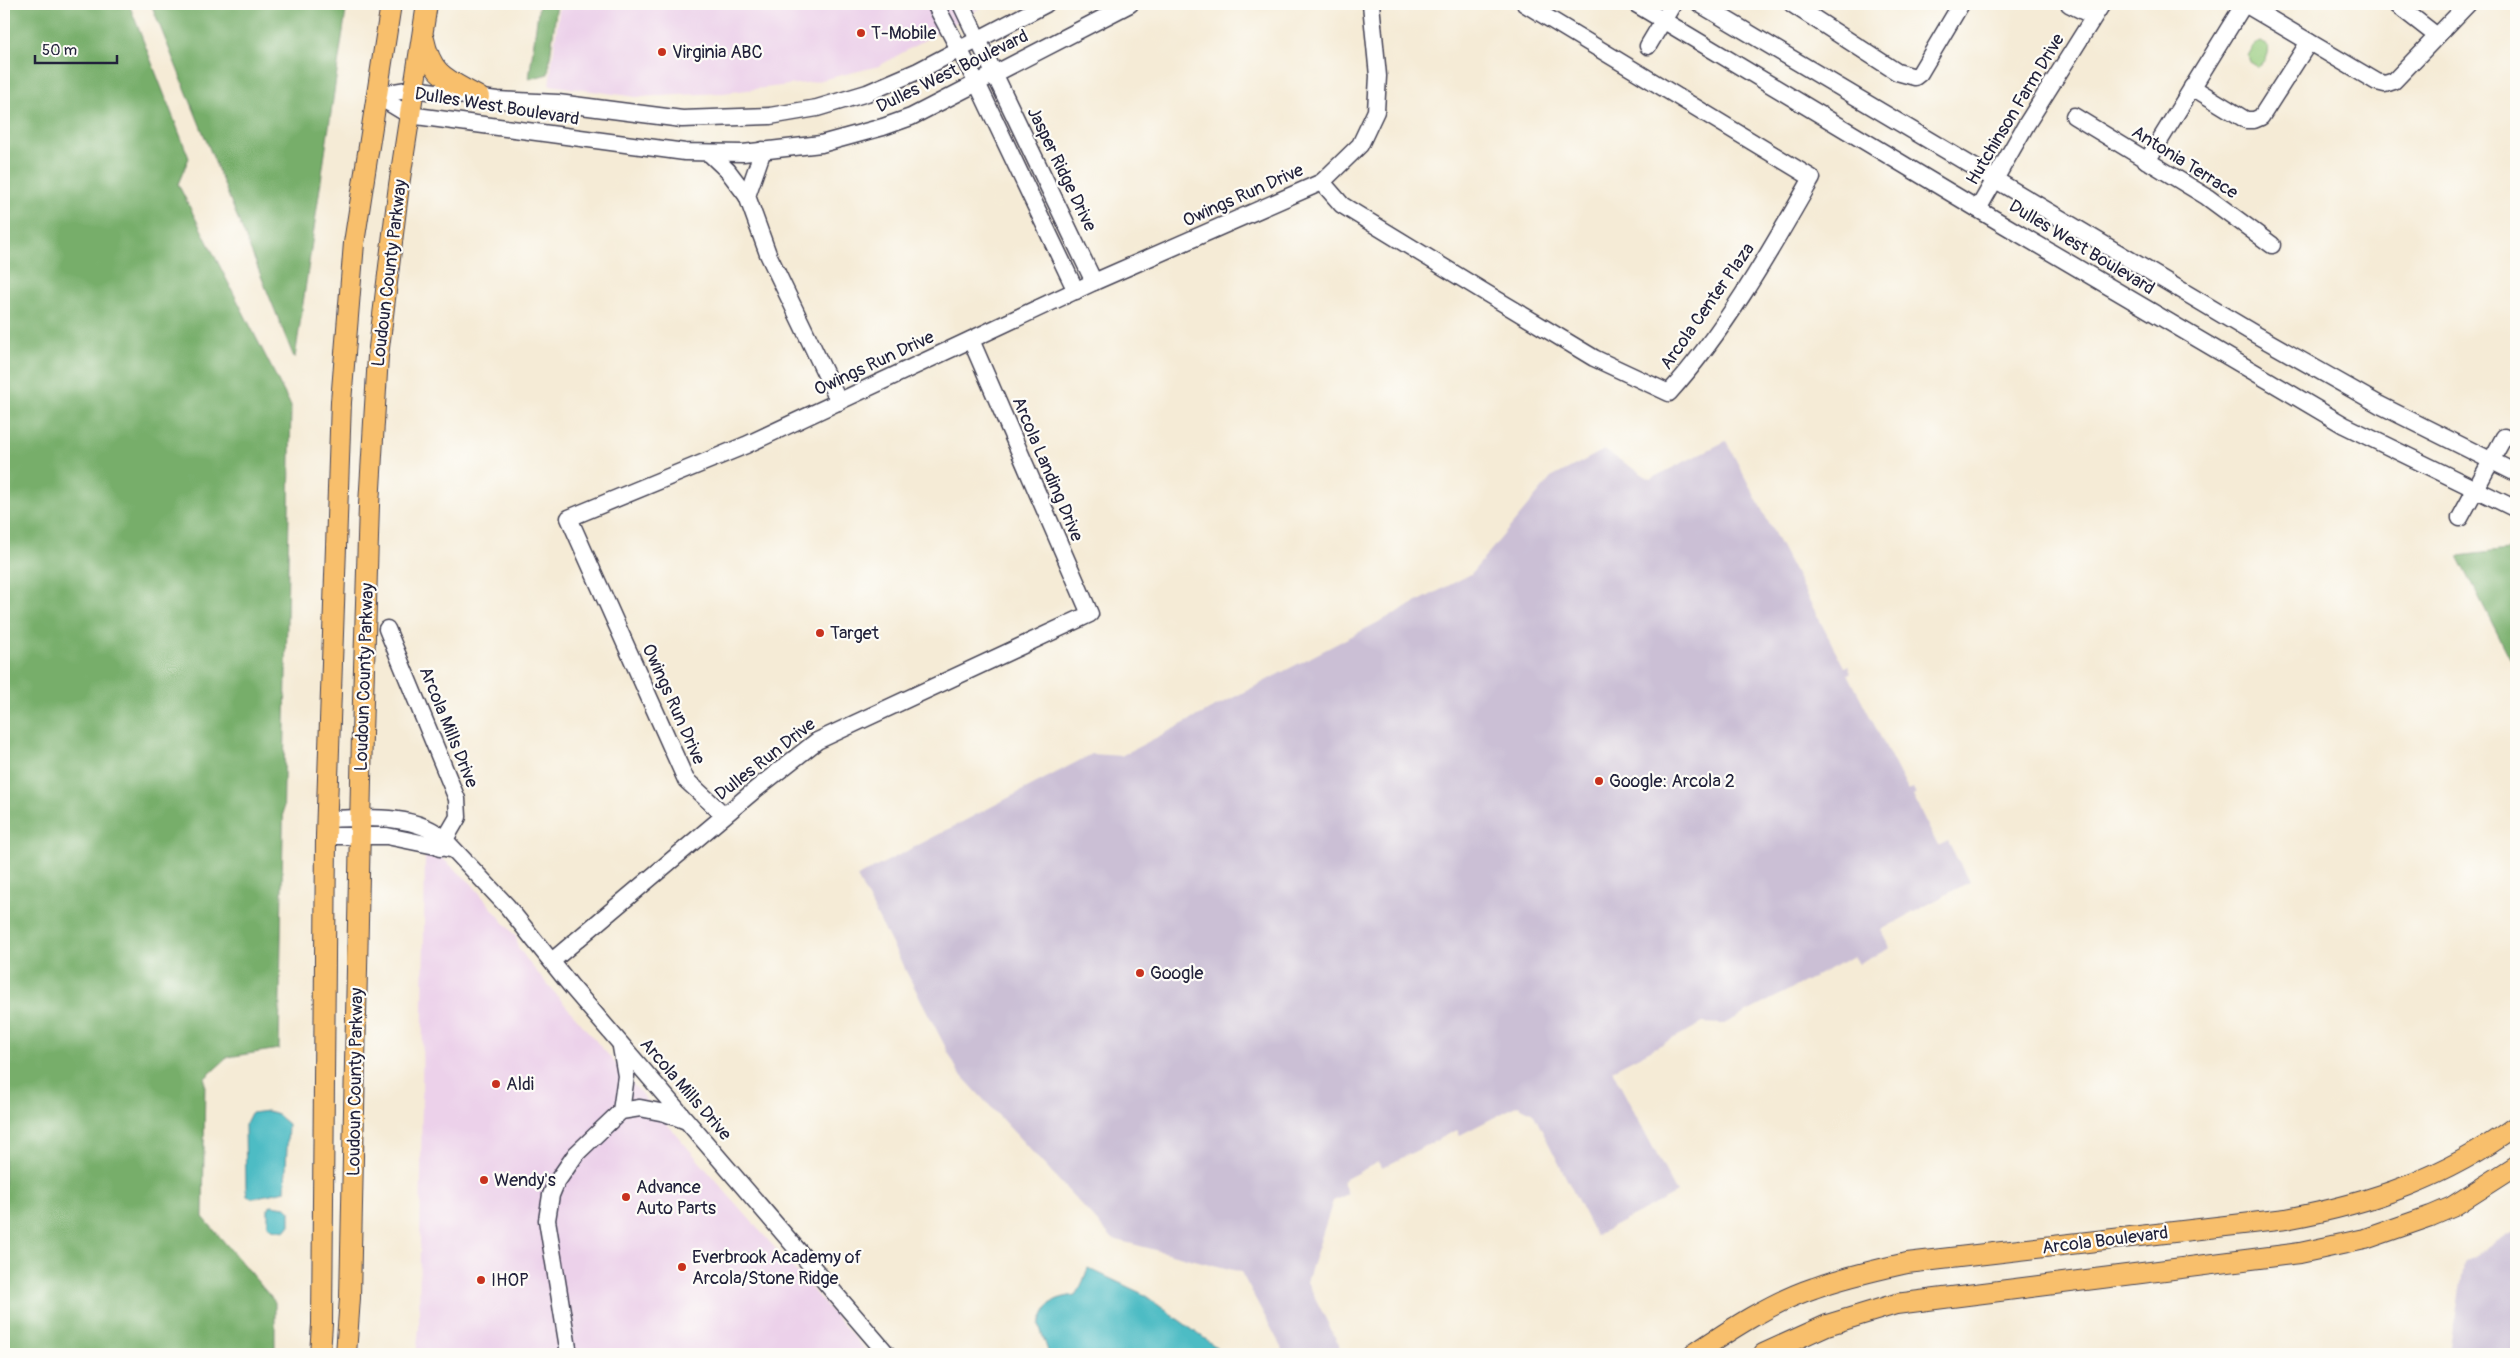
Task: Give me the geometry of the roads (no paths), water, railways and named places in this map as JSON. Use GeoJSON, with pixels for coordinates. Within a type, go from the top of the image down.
{"type":"FeatureCollection","features":[{"type":"Feature","properties":{"kind":"main road","name":"Loudoun County Parkway"},"geometry":{"type":"LineString","coordinates":[[320,1354],[327,827],[344,349],[354,243],[391,4]]}},
{"type":"Feature","properties":{"kind":"main road","name":"Loudoun County Parkway"},"geometry":{"type":"LineString","coordinates":[[346,1354],[350,1298],[369,515],[378,356],[409,115],[427,4]]}},
{"type":"Feature","properties":{"kind":"main road"},"geometry":{"type":"LineString","coordinates":[[422,31],[432,65],[437,71],[479,98]]}},
{"type":"Feature","properties":{"kind":"main road","name":"Arcola Boulevard"},"geometry":{"type":"LineString","coordinates":[[1694,1354],[1772,1307],[1813,1288],[1861,1274],[1907,1263],[2286,1219],[2325,1212],[2371,1199],[2456,1166],[2516,1126]]}},
{"type":"Feature","properties":{"kind":"main road","name":"Arcola Boulevard"},"geometry":{"type":"LineString","coordinates":[[1763,1354],[1827,1325],[1896,1304],[2300,1253],[2365,1239],[2452,1207],[2516,1166]]}},
{"type":"Feature","properties":{"kind":"street"},"geometry":{"type":"LineString","coordinates":[[935,4],[977,83],[1076,291]]}},
{"type":"Feature","properties":{"kind":"street","name":"Jasper Ridge Drive"},"geometry":{"type":"LineString","coordinates":[[961,4],[1094,282]]}},
{"type":"Feature","properties":{"kind":"street","name":"Dulles West Boulevard"},"geometry":{"type":"LineString","coordinates":[[376,95],[413,89],[479,98],[558,103],[682,118],[770,116],[817,108],[868,93],[918,71],[1046,4]]}},
{"type":"Feature","properties":{"kind":"street","name":"Dulles West Boulevard"},"geometry":{"type":"LineString","coordinates":[[376,95],[409,115],[644,148],[709,153],[821,144],[883,128],[911,116],[1130,4]]}},
{"type":"Feature","properties":{"kind":"street","name":"Owings Run Drive"},"geometry":{"type":"LineString","coordinates":[[724,816],[686,780],[568,518],[746,445],[1094,282],[1322,182],[1360,146],[1376,111],[1378,76],[1371,4]]}},
{"type":"Feature","properties":{"kind":"street","name":"Arcola Center Plaza"},"geometry":{"type":"LineString","coordinates":[[1322,182],[1342,205],[1486,293],[1594,358],[1669,394],[1704,352],[1757,274],[1812,178],[1525,4]]}},
{"type":"Feature","properties":{"kind":"street","name":"Dulles West Boulevard"},"geometry":{"type":"LineString","coordinates":[[1636,4],[2344,425],[2516,509]]}},
{"type":"Feature","properties":{"kind":"street"},"geometry":{"type":"LineString","coordinates":[[1648,46],[1673,4]]}},
{"type":"Feature","properties":{"kind":"street","name":"Dulles West Boulevard"},"geometry":{"type":"LineString","coordinates":[[1700,4],[2321,372],[2516,473]]}},
{"type":"Feature","properties":{"kind":"street"},"geometry":{"type":"LineString","coordinates":[[1792,4],[1897,72],[1915,76],[1920,73],[1961,4]]}},
{"type":"Feature","properties":{"kind":"street"},"geometry":{"type":"LineString","coordinates":[[2069,4],[2098,10]]}},
{"type":"Feature","properties":{"kind":"street"},"geometry":{"type":"LineString","coordinates":[[2146,160],[2244,4],[2384,84],[2394,81],[2468,4]]}},
{"type":"Feature","properties":{"kind":"street"},"geometry":{"type":"LineString","coordinates":[[2396,4],[2436,36]]}},
{"type":"Feature","properties":{"kind":"street","name":"Hutchinson Farm Drive"},"geometry":{"type":"LineString","coordinates":[[1978,209],[2098,10]]}},
{"type":"Feature","properties":{"kind":"street"},"geometry":{"type":"LineString","coordinates":[[2192,88],[2246,120],[2254,120],[2261,117],[2310,42]]}},
{"type":"Feature","properties":{"kind":"street","name":"Antonia Terrace"},"geometry":{"type":"LineString","coordinates":[[2074,116],[2207,197],[2272,245]]}},
{"type":"Feature","properties":{"kind":"street"},"geometry":{"type":"LineString","coordinates":[[747,196],[763,150]]}},
{"type":"Feature","properties":{"kind":"street"},"geometry":{"type":"LineString","coordinates":[[709,153],[728,171],[747,196],[768,254],[839,402]]}},
{"type":"Feature","properties":{"kind":"street","name":"Arcola Landing Drive"},"geometry":{"type":"LineString","coordinates":[[971,340],[1090,614]]}},
{"type":"Feature","properties":{"kind":"street"},"geometry":{"type":"LineString","coordinates":[[2460,518],[2504,437]]}},
{"type":"Feature","properties":{"kind":"street","name":"Dulles Run Drive"},"geometry":{"type":"LineString","coordinates":[[552,961],[786,764],[827,734],[1090,614]]}},
{"type":"Feature","properties":{"kind":"street","name":"Arcola Mills Drive"},"geometry":{"type":"LineString","coordinates":[[387,629],[457,799],[458,817],[447,846]]}},
{"type":"Feature","properties":{"kind":"street","name":"Arcola Mills Drive"},"geometry":{"type":"LineString","coordinates":[[327,827],[413,824],[436,831],[447,846],[487,882],[686,1121],[887,1354]]}},
{"type":"Feature","properties":{"kind":"street"},"geometry":{"type":"LineString","coordinates":[[569,1354],[547,1220],[548,1207],[554,1189],[566,1167],[621,1111],[626,1076],[625,1061],[620,1043]]}},
{"type":"Feature","properties":{"kind":"street"},"geometry":{"type":"LineString","coordinates":[[621,1111],[640,1108],[665,1113],[686,1121]]}},
{"type":"Feature","properties":{"kind":"water"},"geometry":{"type":"Polygon","coordinates":[[[267,1111],[275,1113],[288,1124],[285,1191],[252,1198],[247,1196],[246,1189],[245,1125],[251,1113],[267,1111]]]}},
{"type":"Feature","properties":{"kind":"water"},"geometry":{"type":"Polygon","coordinates":[[[271,1205],[286,1207],[290,1211],[290,1225],[285,1231],[272,1229],[268,1225],[268,1209],[271,1205]]]}},
{"type":"Feature","properties":{"kind":"water"},"geometry":{"type":"Polygon","coordinates":[[[1088,1268],[1143,1294],[1226,1354],[1049,1354],[1039,1325],[1042,1317],[1048,1306],[1055,1300],[1075,1295],[1082,1284],[1088,1268]]]}},
{"type":"Feature","properties":{"kind":"place","name":"T-Mobile"},"geometry":{"type":"Point","coordinates":[861,33]}},
{"type":"Feature","properties":{"kind":"place","name":"Virginia ABC"},"geometry":{"type":"Point","coordinates":[662,52]}},
{"type":"Feature","properties":{"kind":"place","name":"Target"},"geometry":{"type":"Point","coordinates":[820,633]}},
{"type":"Feature","properties":{"kind":"place","name":"Google: Arcola 2"},"geometry":{"type":"Point","coordinates":[1599,781]}},
{"type":"Feature","properties":{"kind":"place","name":"Google"},"geometry":{"type":"Point","coordinates":[1140,973]}},
{"type":"Feature","properties":{"kind":"place","name":"Aldi"},"geometry":{"type":"Point","coordinates":[496,1084]}},
{"type":"Feature","properties":{"kind":"place","name":"Wendy's"},"geometry":{"type":"Point","coordinates":[484,1180]}},
{"type":"Feature","properties":{"kind":"place","name":"Advance Auto Parts"},"geometry":{"type":"Point","coordinates":[626,1197]}},
{"type":"Feature","properties":{"kind":"place","name":"Everbrook Academy of Arcola/Stone Ridge"},"geometry":{"type":"Point","coordinates":[682,1267]}},
{"type":"Feature","properties":{"kind":"place","name":"IHOP"},"geometry":{"type":"Point","coordinates":[481,1280]}}]}
